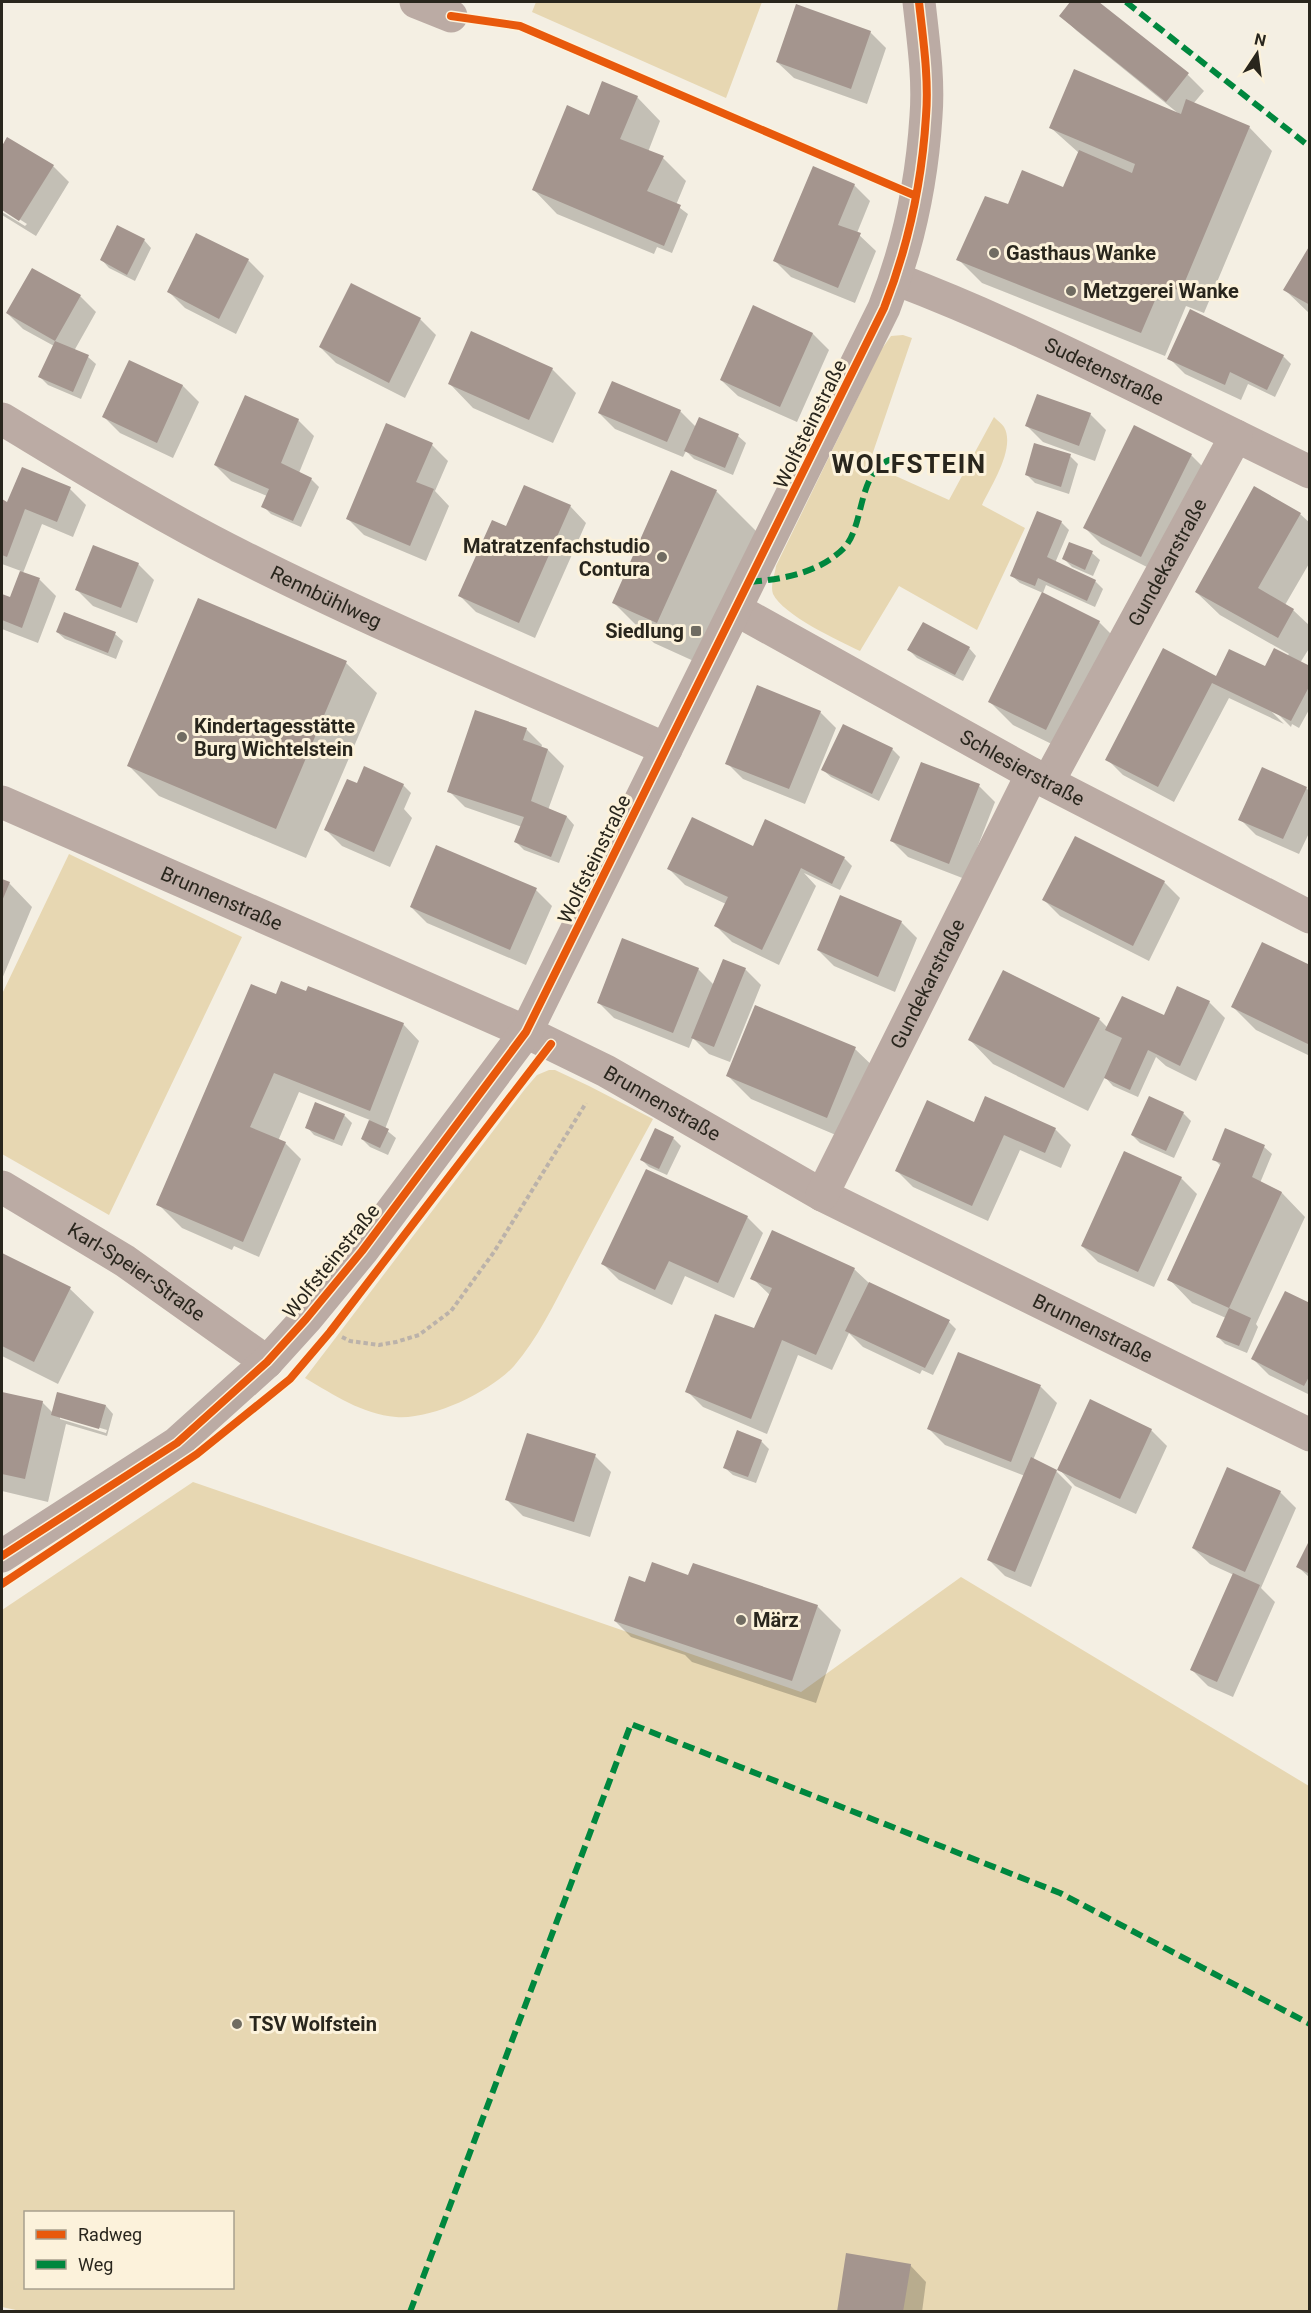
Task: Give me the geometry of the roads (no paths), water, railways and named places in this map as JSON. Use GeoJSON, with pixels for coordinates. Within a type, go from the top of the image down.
{"type":"FeatureCollection","features":[{"type":"Feature","properties":{"kind":"street"},"geometry":{"type":"LineString","coordinates":[[416,2],[451,16]]}},
{"type":"Feature","properties":{"kind":"street","name":"Wolfsteinstraße"},"geometry":{"type":"LineString","coordinates":[[2,1556],[177,1443],[267,1362],[362,1251],[526,1032],[737,610],[879,319],[896,279],[916,196],[926,115],[926,63],[919,2]]}},
{"type":"Feature","properties":{"kind":"street","name":"Sudetenstraße"},"geometry":{"type":"LineString","coordinates":[[896,279],[1045,342],[1310,472]]}},
{"type":"Feature","properties":{"kind":"street","name":"Rennbühlweg"},"geometry":{"type":"LineString","coordinates":[[2,419],[108,483],[240,556],[392,627],[666,749]]}},
{"type":"Feature","properties":{"kind":"street","name":"Gundekarstraße"},"geometry":{"type":"LineString","coordinates":[[822,1195],[1040,778],[1236,436]]}},
{"type":"Feature","properties":{"kind":"street","name":"Schlesierstraße"},"geometry":{"type":"LineString","coordinates":[[737,610],[1040,778],[1310,917]]}},
{"type":"Feature","properties":{"kind":"street","name":"Brunnenstraße"},"geometry":{"type":"LineString","coordinates":[[2,802],[526,1032],[606,1071],[822,1195],[1310,1435]]}},
{"type":"Feature","properties":{"kind":"street","name":"Karl-Speier-Straße"},"geometry":{"type":"LineString","coordinates":[[2,1187],[125,1261],[267,1362]]}},
{"type":"Feature","properties":{"kind":"place","name":"Gasthaus Wanke"},"geometry":{"type":"Point","coordinates":[994,253]}},
{"type":"Feature","properties":{"kind":"place","name":"Metzgerei Wanke"},"geometry":{"type":"Point","coordinates":[1071,291]}},
{"type":"Feature","properties":{"kind":"place","name":"Matratzenfachstudio Contura"},"geometry":{"type":"Point","coordinates":[662,557]}},
{"type":"Feature","properties":{"kind":"place","name":"Siedlung"},"geometry":{"type":"Point","coordinates":[696,631]}},
{"type":"Feature","properties":{"kind":"place","name":"Kindertagesstätte Burg Wichtelstein"},"geometry":{"type":"Point","coordinates":[182,737]}},
{"type":"Feature","properties":{"kind":"place","name":"März"},"geometry":{"type":"Point","coordinates":[741,1620]}},
{"type":"Feature","properties":{"kind":"place","name":"TSV Wolfstein"},"geometry":{"type":"Point","coordinates":[237,2024]}},
{"type":"Feature","properties":{"kind":"district","name":"WOLFSTEIN"},"geometry":{"type":"Point","coordinates":[909,464]}}]}
